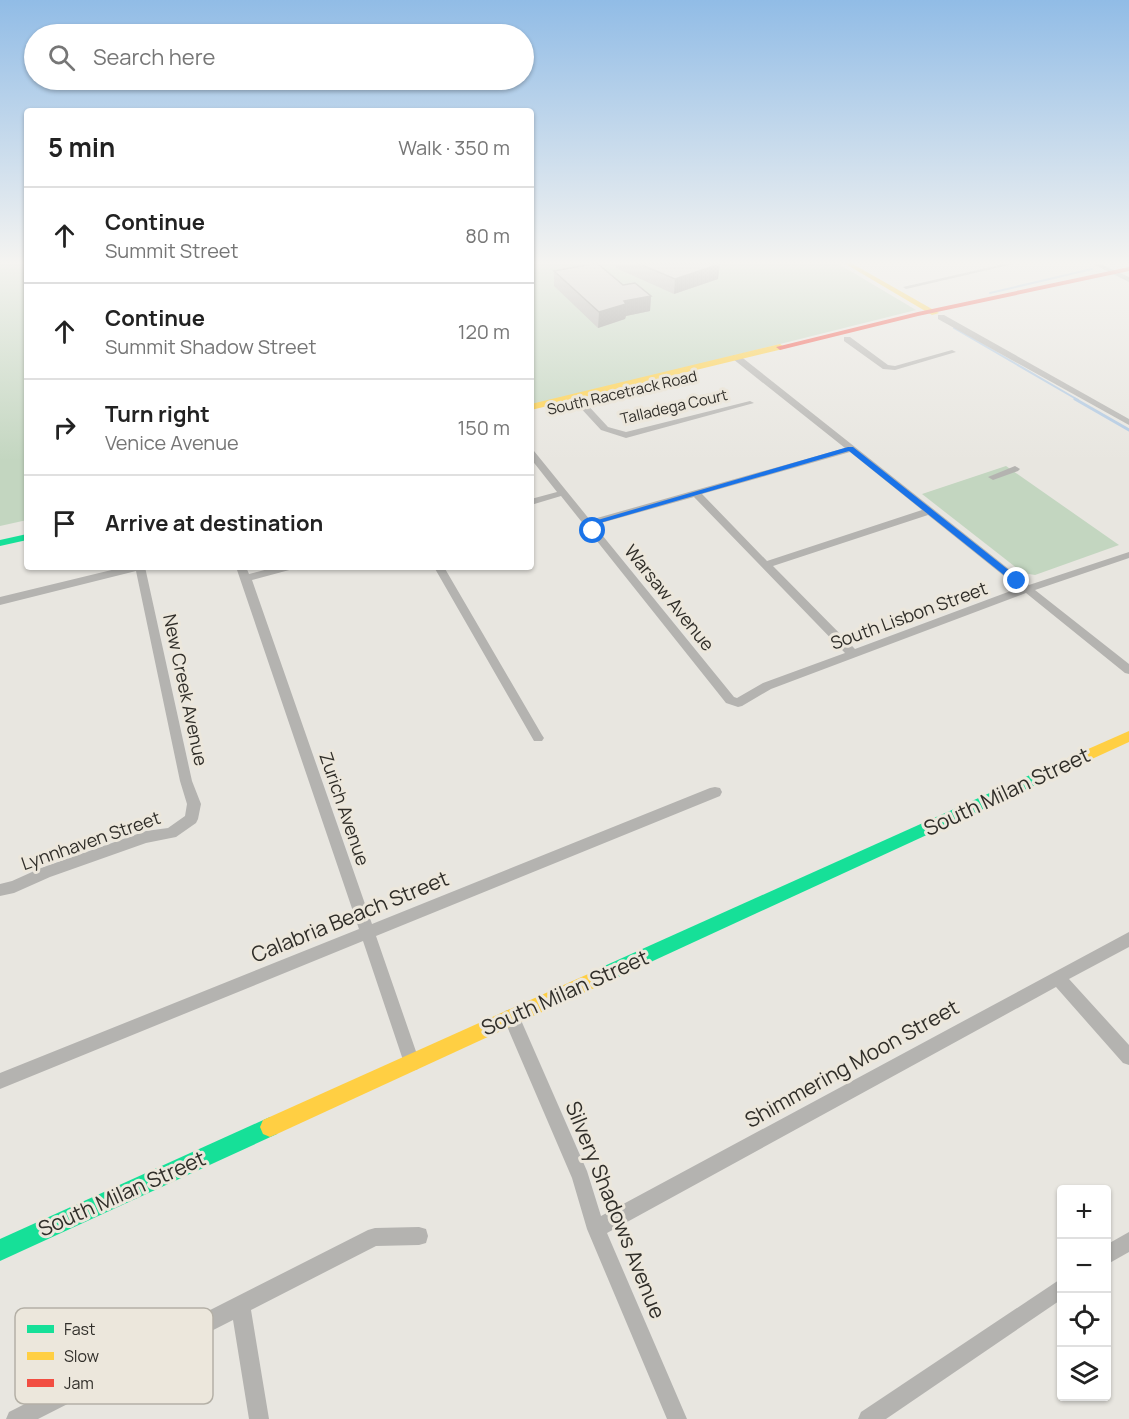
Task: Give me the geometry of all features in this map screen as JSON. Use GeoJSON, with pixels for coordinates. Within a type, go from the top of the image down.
{"type":"FeatureCollection","features":[{"type":"Feature","properties":{"kind":"main road","name":"South Racetrack Road"},"geometry":{"type":"LineString","coordinates":[[534,413],[874,329]]}},
{"type":"Feature","properties":{"kind":"main road","name":"South Racetrack Road"},"geometry":{"type":"LineString","coordinates":[[534,406],[847,339],[883,329]]}},
{"type":"Feature","properties":{"kind":"main road"},"geometry":{"type":"LineString","coordinates":[[0,532],[24,527]]}},
{"type":"Feature","properties":{"kind":"main road"},"geometry":{"type":"LineString","coordinates":[[0,543],[24,538]]}},
{"type":"Feature","properties":{"kind":"main road","name":"South Milan Street"},"geometry":{"type":"LineString","coordinates":[[0,1250],[1129,736]]}},
{"type":"Feature","properties":{"kind":"street"},"geometry":{"type":"LineString","coordinates":[[970,329],[1129,422]]}},
{"type":"Feature","properties":{"kind":"street"},"geometry":{"type":"LineString","coordinates":[[972,329],[1078,386],[1120,417]]}},
{"type":"Feature","properties":{"kind":"street"},"geometry":{"type":"LineString","coordinates":[[847,339],[886,367],[895,368],[952,352]]}},
{"type":"Feature","properties":{"kind":"street"},"geometry":{"type":"LineString","coordinates":[[740,361],[1129,670]]}},
{"type":"Feature","properties":{"kind":"street","name":"Talladega Court"},"geometry":{"type":"LineString","coordinates":[[580,402],[604,430],[611,434],[626,435],[750,403]]}},
{"type":"Feature","properties":{"kind":"street"},"geometry":{"type":"LineString","coordinates":[[588,524],[851,449]]}},
{"type":"Feature","properties":{"kind":"street","name":"Warsaw Avenue"},"geometry":{"type":"LineString","coordinates":[[534,457],[730,700],[738,703]]}},
{"type":"Feature","properties":{"kind":"street"},"geometry":{"type":"LineString","coordinates":[[993,477],[1015,469]]}},
{"type":"Feature","properties":{"kind":"street"},"geometry":{"type":"LineString","coordinates":[[534,501],[563,493]]}},
{"type":"Feature","properties":{"kind":"street"},"geometry":{"type":"LineString","coordinates":[[694,493],[853,654]]}},
{"type":"Feature","properties":{"kind":"street"},"geometry":{"type":"LineString","coordinates":[[765,565],[929,512]]}},
{"type":"Feature","properties":{"kind":"street","name":"South Lisbon Street"},"geometry":{"type":"LineString","coordinates":[[738,703],[767,686],[1027,589],[1129,555]]}},
{"type":"Feature","properties":{"kind":"street"},"geometry":{"type":"LineString","coordinates":[[0,601],[127,570]]}},
{"type":"Feature","properties":{"kind":"street","name":"New Creek Avenue"},"geometry":{"type":"LineString","coordinates":[[140,570],[186,781],[194,804],[191,819]]}},
{"type":"Feature","properties":{"kind":"street"},"geometry":{"type":"LineString","coordinates":[[243,573],[266,570]]}},
{"type":"Feature","properties":{"kind":"street"},"geometry":{"type":"LineString","coordinates":[[441,570],[538,738]]}},
{"type":"Feature","properties":{"kind":"street","name":"Zurich Avenue"},"geometry":{"type":"LineString","coordinates":[[243,573],[412,1063]]}},
{"type":"Feature","properties":{"kind":"street","name":"Calabria Beach Street"},"geometry":{"type":"LineString","coordinates":[[0,1081],[715,792]]}},
{"type":"Feature","properties":{"kind":"street","name":"Lynnhaven Street"},"geometry":{"type":"LineString","coordinates":[[0,890],[14,887],[46,872],[146,837],[171,833],[191,819]]}},
{"type":"Feature","properties":{"kind":"street","name":"Shimmering Moon Street"},"geometry":{"type":"LineString","coordinates":[[596,1229],[1129,939]]}},
{"type":"Feature","properties":{"kind":"street"},"geometry":{"type":"LineString","coordinates":[[1058,978],[1129,1057]]}},
{"type":"Feature","properties":{"kind":"street","name":"Silvery Shadows Avenue"},"geometry":{"type":"LineString","coordinates":[[511,1017],[581,1177],[596,1229],[677,1419]]}},
{"type":"Feature","properties":{"kind":"street"},"geometry":{"type":"LineString","coordinates":[[213,1319],[375,1237],[419,1236]]}},
{"type":"Feature","properties":{"kind":"street"},"geometry":{"type":"LineString","coordinates":[[1111,1253],[1129,1241]]}},
{"type":"Feature","properties":{"kind":"street"},"geometry":{"type":"LineString","coordinates":[[868,1419],[1057,1290]]}},
{"type":"Feature","properties":{"kind":"street"},"geometry":{"type":"LineString","coordinates":[[240,1305],[259,1419]]}},
{"type":"Feature","properties":{"kind":"street"},"geometry":{"type":"LineString","coordinates":[[16,1419],[45,1404]]}},
{"type":"Feature","properties":{"kind":"green space"},"geometry":{"type":"Polygon","coordinates":[[[0,329],[24,329],[24,521],[0,526],[0,329]]]}},
{"type":"Feature","properties":{"kind":"green space"},"geometry":{"type":"Polygon","coordinates":[[[534,329],[839,329],[534,405],[534,329]]]}},
{"type":"Feature","properties":{"kind":"green space"},"geometry":{"type":"Polygon","coordinates":[[[1006,466],[1119,545],[1035,575],[1023,573],[922,494],[1006,466]]]}},
{"type":"Feature","properties":{"kind":"waterway"},"geometry":{"type":"LineString","coordinates":[[956,329],[1078,400]]}},
{"type":"Feature","properties":{"kind":"waterway"},"geometry":{"type":"LineString","coordinates":[[1075,399],[1129,430]]}},
{"type":"Feature","properties":{"kind":"traffic: fast"},"geometry":{"type":"LineString","coordinates":[[0,543],[24,538]]}},
{"type":"Feature","properties":{"kind":"traffic: fast"},"geometry":{"type":"LineString","coordinates":[[597,978],[1041,776]]}},
{"type":"Feature","properties":{"kind":"traffic: fast"},"geometry":{"type":"LineString","coordinates":[[0,1250],[270,1127]]}},
{"type":"Feature","properties":{"kind":"traffic: slow"},"geometry":{"type":"LineString","coordinates":[[534,406],[780,347]]}},
{"type":"Feature","properties":{"kind":"traffic: slow"},"geometry":{"type":"LineString","coordinates":[[1041,776],[1129,736]]}},
{"type":"Feature","properties":{"kind":"traffic: slow"},"geometry":{"type":"LineString","coordinates":[[270,1127],[597,978]]}},
{"type":"Feature","properties":{"kind":"traffic: jam"},"geometry":{"type":"LineString","coordinates":[[780,347],[854,329]]}},
{"type":"Feature","properties":{"kind":"route"},"geometry":{"type":"LineString","coordinates":[[593,531],[588,524],[851,449],[1017,581]]}}]}
